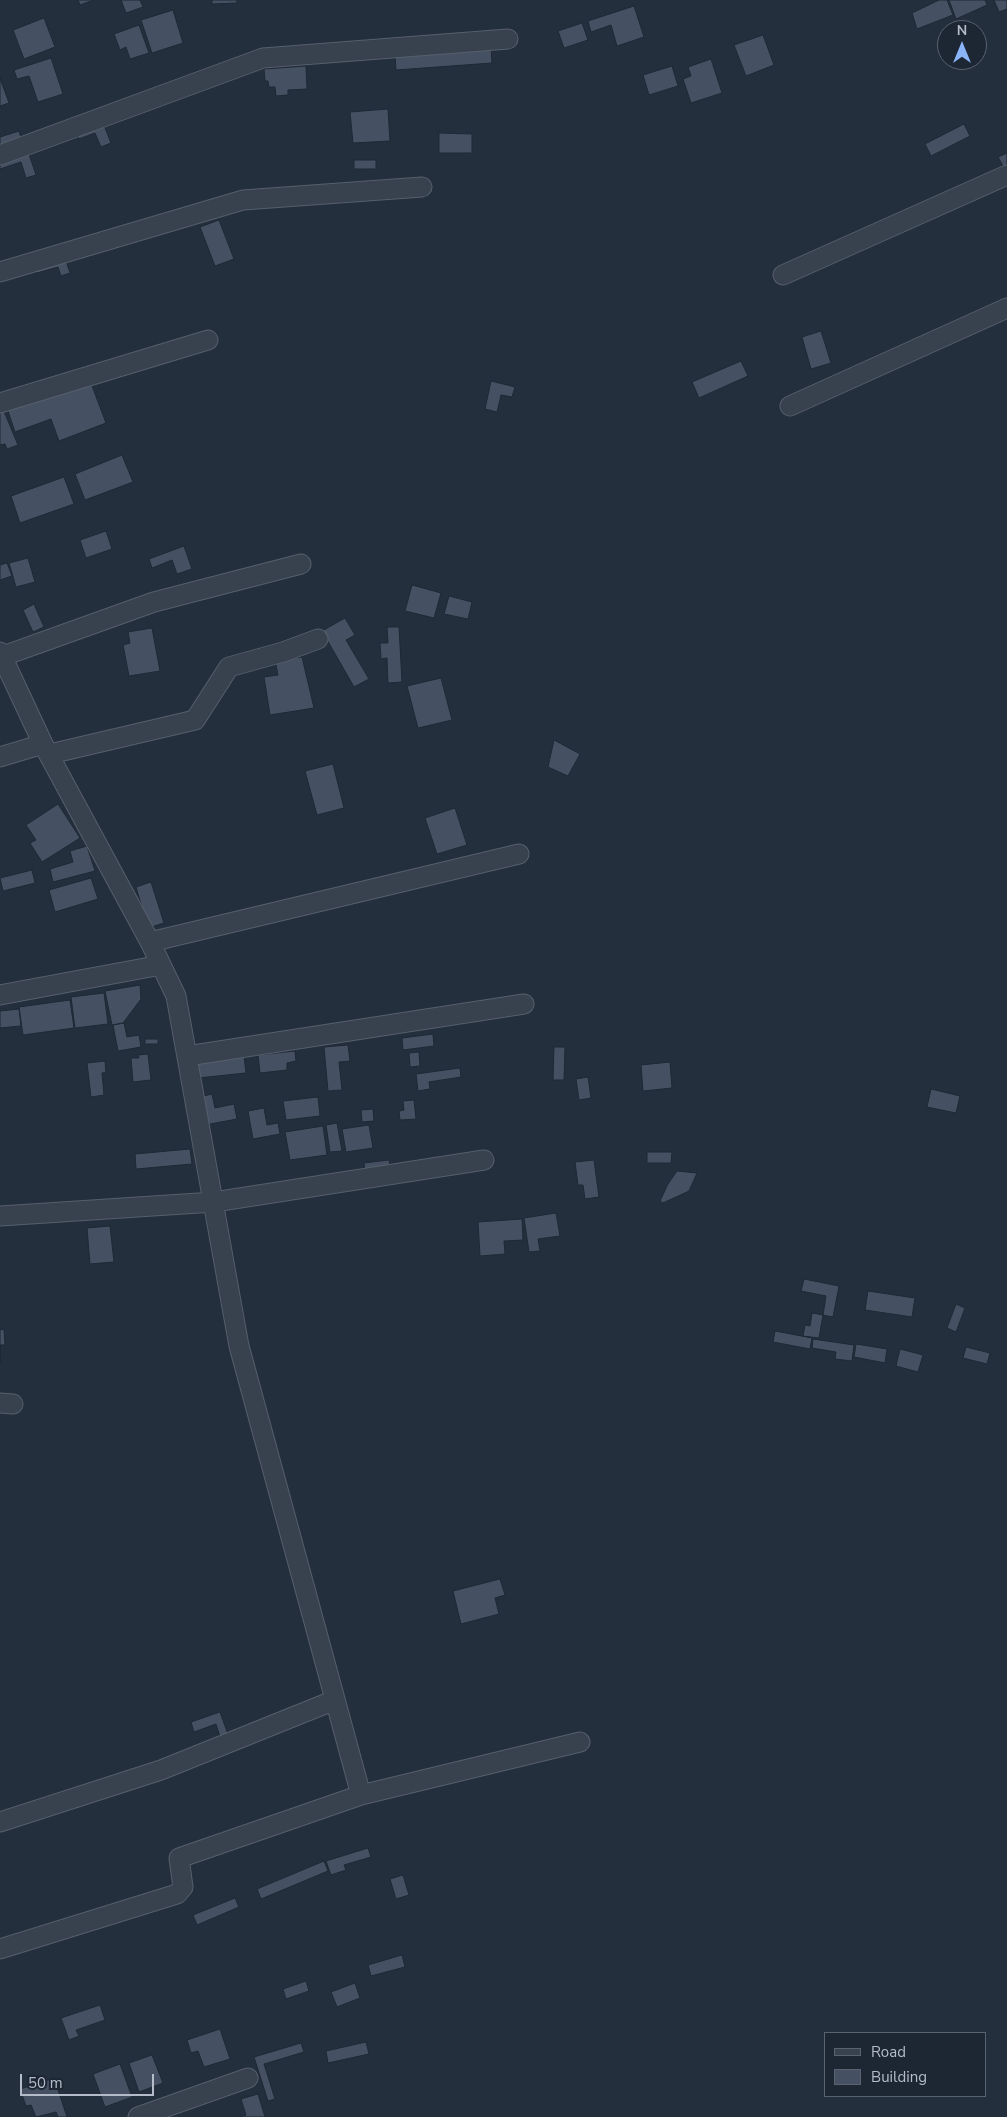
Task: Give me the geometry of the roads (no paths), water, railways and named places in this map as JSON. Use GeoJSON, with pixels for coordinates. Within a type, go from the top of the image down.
{"type":"FeatureCollection","features":[{"type":"Feature","properties":{"kind":"street"},"geometry":{"type":"LineString","coordinates":[[0,155],[264,58],[508,39]]}},
{"type":"Feature","properties":{"kind":"street"},"geometry":{"type":"LineString","coordinates":[[783,275],[1007,175]]}},
{"type":"Feature","properties":{"kind":"street"},"geometry":{"type":"LineString","coordinates":[[0,272],[243,200],[422,187]]}},
{"type":"Feature","properties":{"kind":"street"},"geometry":{"type":"LineString","coordinates":[[790,406],[1007,308]]}},
{"type":"Feature","properties":{"kind":"street"},"geometry":{"type":"LineString","coordinates":[[0,403],[208,340]]}},
{"type":"Feature","properties":{"kind":"street"},"geometry":{"type":"LineString","coordinates":[[301,564],[154,602],[1,654],[46,749],[150,942],[176,996],[239,1346],[361,1795]]}},
{"type":"Feature","properties":{"kind":"street"},"geometry":{"type":"LineString","coordinates":[[0,757],[195,720],[229,667],[283,652],[318,639]]}},
{"type":"Feature","properties":{"kind":"street"},"geometry":{"type":"LineString","coordinates":[[150,942],[519,854]]}},
{"type":"Feature","properties":{"kind":"street"},"geometry":{"type":"LineString","coordinates":[[0,995],[161,965]]}},
{"type":"Feature","properties":{"kind":"street"},"geometry":{"type":"LineString","coordinates":[[187,1056],[524,1004]]}},
{"type":"Feature","properties":{"kind":"street"},"geometry":{"type":"LineString","coordinates":[[0,1216],[214,1202],[484,1160]]}},
{"type":"Feature","properties":{"kind":"street"},"geometry":{"type":"LineString","coordinates":[[0,1822],[161,1770],[335,1700]]}},
{"type":"Feature","properties":{"kind":"street"},"geometry":{"type":"LineString","coordinates":[[0,1949],[177,1894],[183,1887],[179,1858],[361,1795],[580,1742]]}},
{"type":"Feature","properties":{"kind":"street"},"geometry":{"type":"LineString","coordinates":[[138,2117],[248,2078]]}}]}
